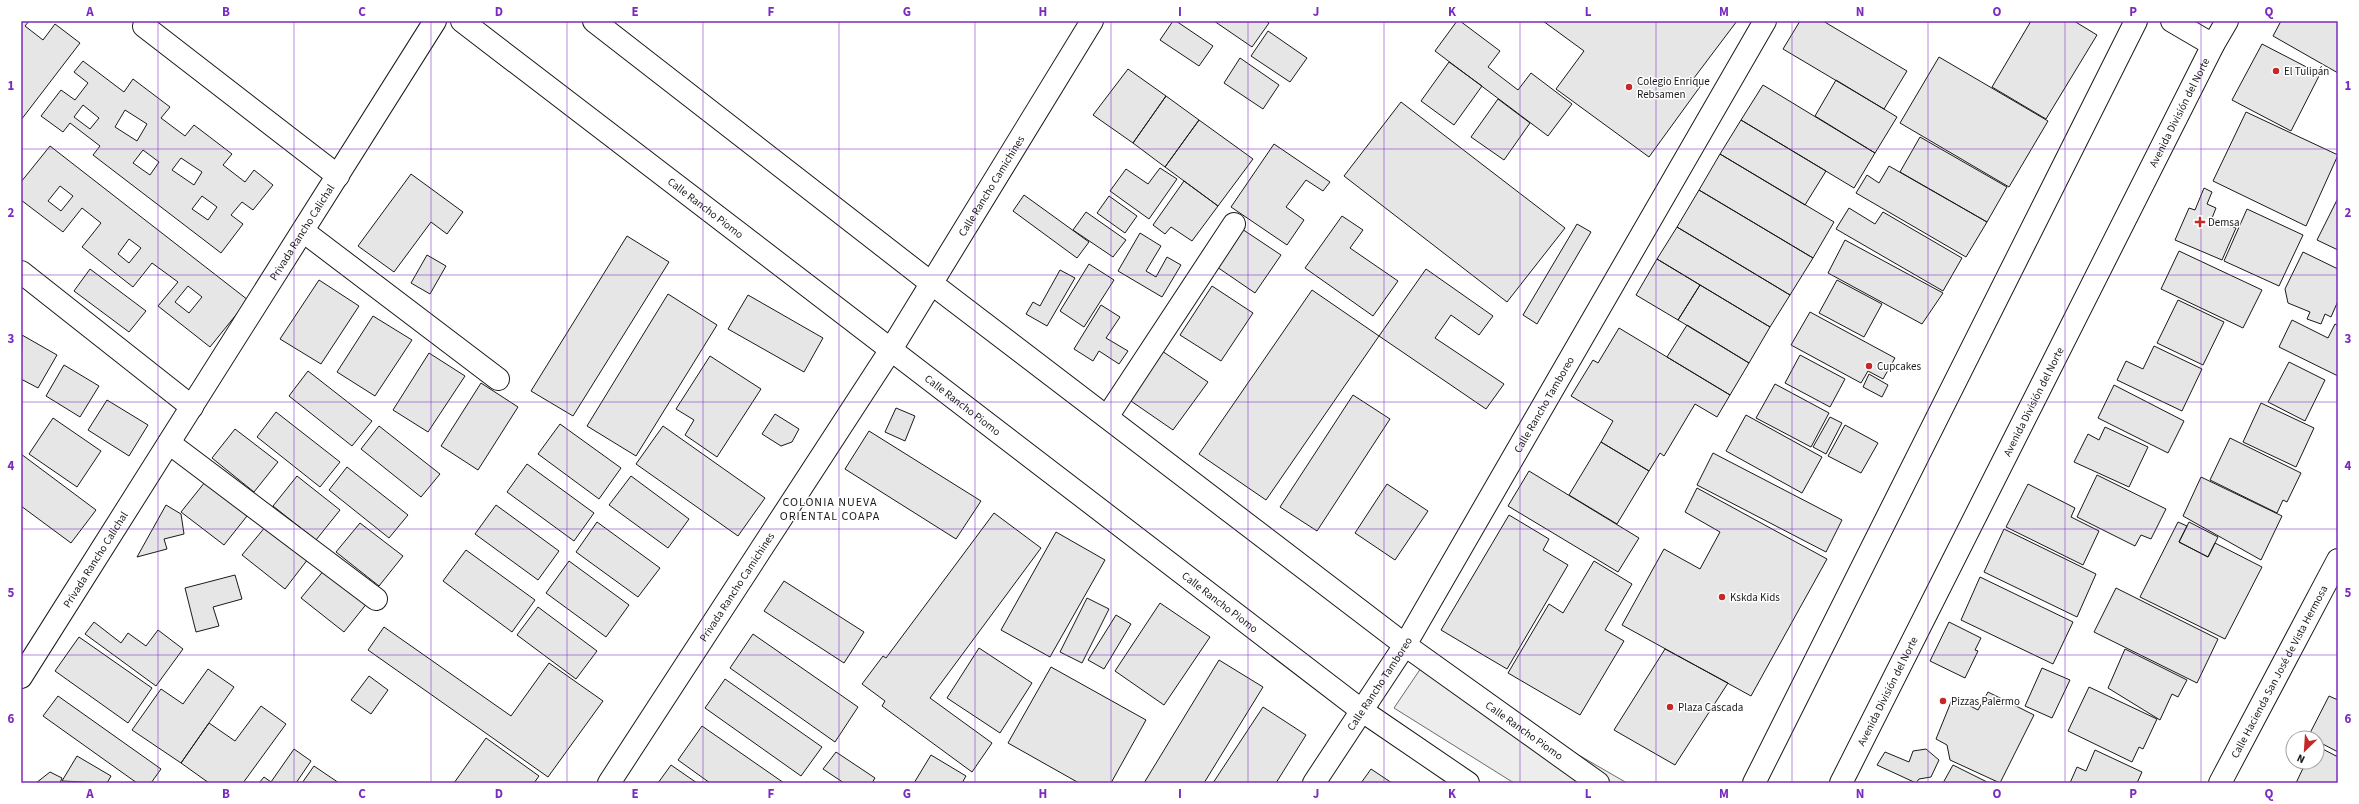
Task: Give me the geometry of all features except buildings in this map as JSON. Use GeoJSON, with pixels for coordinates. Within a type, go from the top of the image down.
{"type":"FeatureCollection","features":[{"type":"Feature","properties":{"kind":"street","name":"Privada Rancho Calichal"},"geometry":{"type":"LineString","coordinates":[[21,677],[435,21]]}},
{"type":"Feature","properties":{"kind":"street","name":"Calle Rancho Piomo"},"geometry":{"type":"LineString","coordinates":[[462,21],[890,351],[1361,710],[1468,783]]}},
{"type":"Feature","properties":{"kind":"street","name":"Calle Rancho Piomo"},"geometry":{"type":"LineString","coordinates":[[594,21],[931,283],[1405,645],[1598,783]]}},
{"type":"Feature","properties":{"kind":"street","name":"Calle Rancho Camichines"},"geometry":{"type":"LineString","coordinates":[[890,351],[1092,21]]}},
{"type":"Feature","properties":{"kind":"street","name":"Calle Rancho Tamboreo"},"geometry":{"type":"LineString","coordinates":[[1314,783],[1405,645],[1765,21]]}},
{"type":"Feature","properties":{"kind":"street"},"geometry":{"type":"LineString","coordinates":[[1754,783],[2136,21]]}},
{"type":"Feature","properties":{"kind":"street"},"geometry":{"type":"LineString","coordinates":[[2172,21],[2213,44]]}},
{"type":"Feature","properties":{"kind":"street","name":"Avenida División del Norte"},"geometry":{"type":"LineString","coordinates":[[1841,783],[2213,44],[2227,21]]}},
{"type":"Feature","properties":{"kind":"street"},"geometry":{"type":"LineString","coordinates":[[144,26],[338,176]]}},
{"type":"Feature","properties":{"kind":"street"},"geometry":{"type":"LineString","coordinates":[[1107,417],[1234,224]]}},
{"type":"Feature","properties":{"kind":"street"},"geometry":{"type":"LineString","coordinates":[[303,231],[498,379]]}},
{"type":"Feature","properties":{"kind":"street"},"geometry":{"type":"LineString","coordinates":[[21,272],[192,407]]}},
{"type":"Feature","properties":{"kind":"street","name":"Privada Rancho Camichines"},"geometry":{"type":"LineString","coordinates":[[609,783],[890,351]]}},
{"type":"Feature","properties":{"kind":"street"},"geometry":{"type":"LineString","coordinates":[[170,443],[376,599]]}},
{"type":"Feature","properties":{"kind":"street","name":"Calle Hacienda San José de Vista Hermosa"},"geometry":{"type":"LineString","coordinates":[[2220,783],[2338,560]]}},
{"type":"Feature","properties":{"kind":"shaded area"},"geometry":{"type":"Polygon","coordinates":[[[1423,665],[1627,783],[1514,783],[1394,708],[1423,665]]]}},
{"type":"Feature","properties":{"kind":"place","name":"El Tulipán"},"geometry":{"type":"Point","coordinates":[2276,71]}},
{"type":"Feature","properties":{"kind":"place","name":"Colegio Enrique Rebsamen"},"geometry":{"type":"Point","coordinates":[1629,87]}},
{"type":"Feature","properties":{"kind":"place","name":"Demsa"},"geometry":{"type":"Point","coordinates":[2200,222]}},
{"type":"Feature","properties":{"kind":"place","name":"Cupcakes"},"geometry":{"type":"Point","coordinates":[1869,366]}},
{"type":"Feature","properties":{"kind":"place","name":"Kskda Kids"},"geometry":{"type":"Point","coordinates":[1722,597]}},
{"type":"Feature","properties":{"kind":"place","name":"Pizzas Palermo"},"geometry":{"type":"Point","coordinates":[1943,701]}},
{"type":"Feature","properties":{"kind":"place","name":"Plaza Cascada"},"geometry":{"type":"Point","coordinates":[1670,707]}},
{"type":"Feature","properties":{"kind":"district","name":"COLONIA NUEVA ORIENTAL COAPA"},"geometry":{"type":"Point","coordinates":[830,509]}}]}
